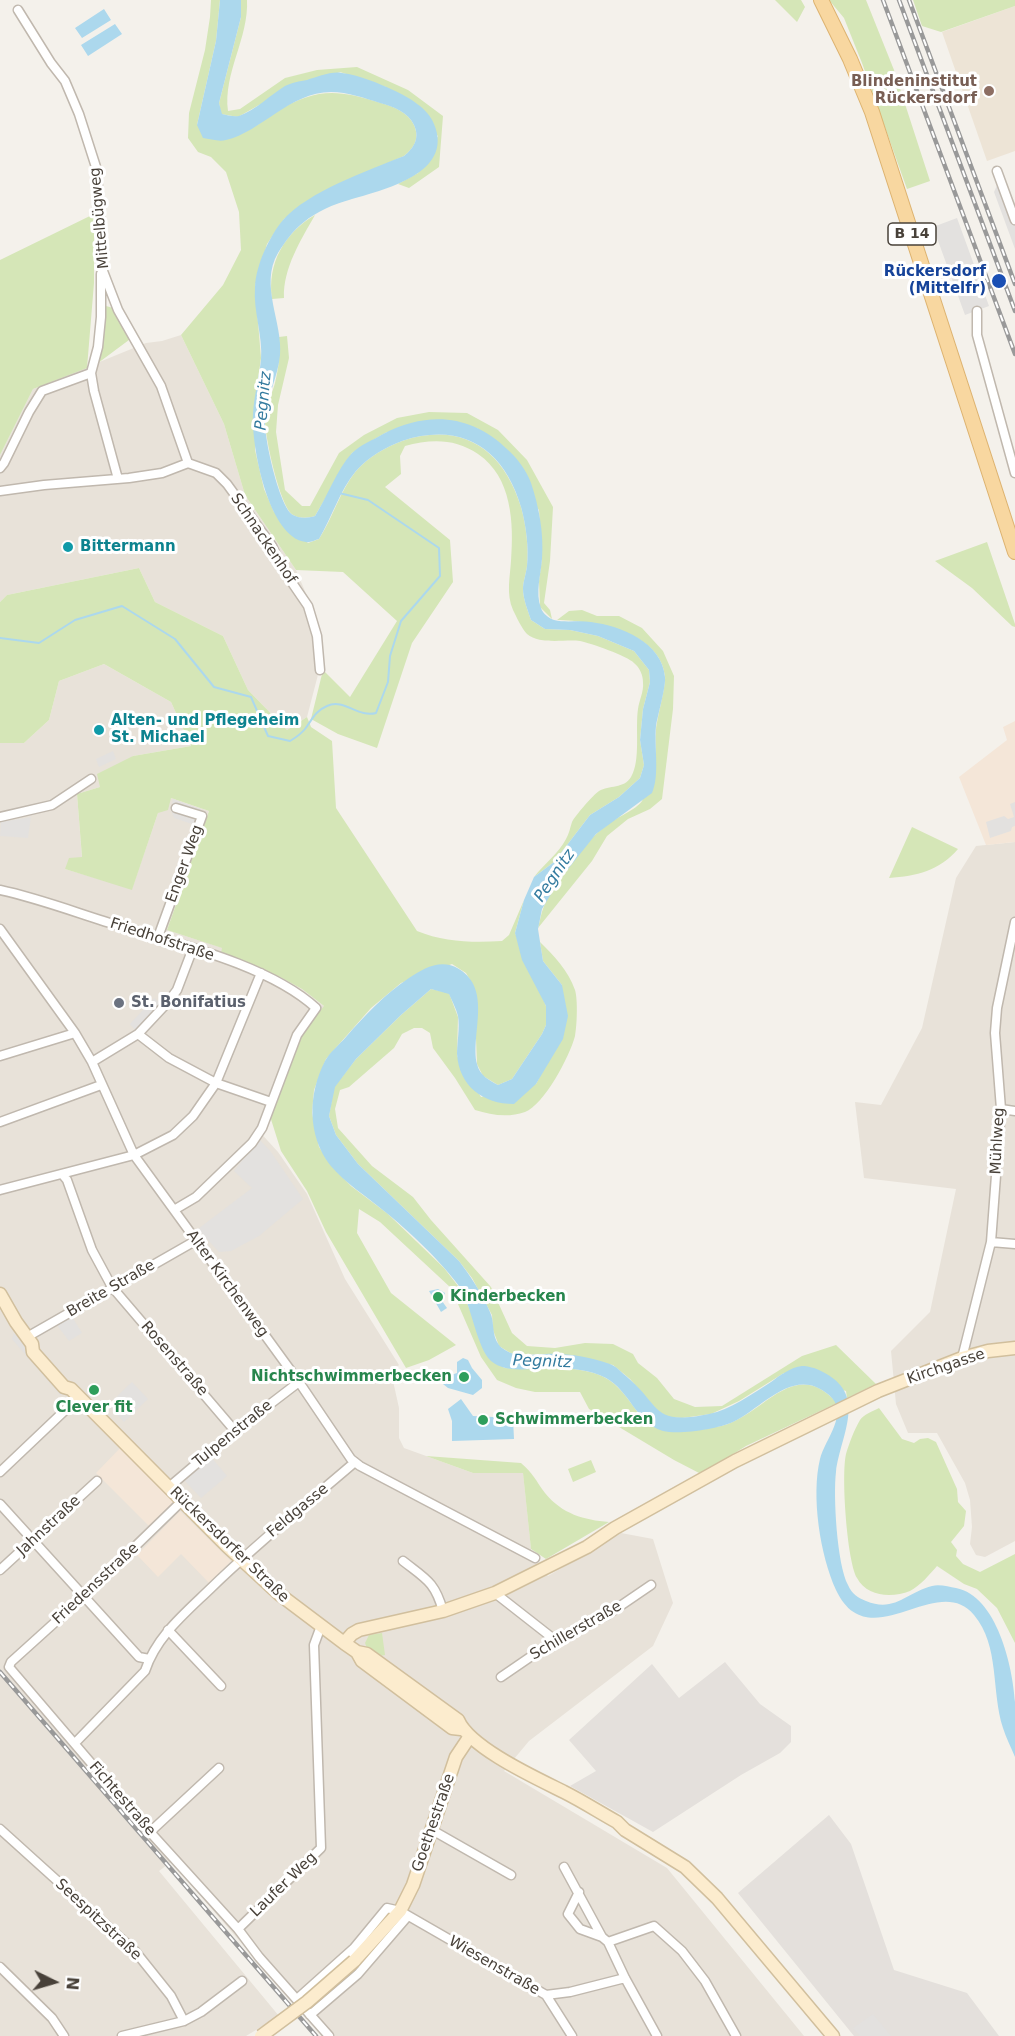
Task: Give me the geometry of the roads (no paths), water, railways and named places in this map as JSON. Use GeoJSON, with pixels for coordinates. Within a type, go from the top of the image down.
{"type":"FeatureCollection","features":[{"type":"Feature","properties":{"kind":"main road","name":"B 14"},"geometry":{"type":"LineString","coordinates":[[822,0],[872,112],[1015,552]]}},
{"type":"Feature","properties":{"kind":"main road","name":"Rückersdorfer Straße"},"geometry":{"type":"LineString","coordinates":[[0,1294],[29,1340],[33,1352],[64,1387],[74,1394],[279,1594],[357,1652],[362,1661],[452,1728],[465,1732],[590,1816],[614,1828],[625,1830],[670,1857],[693,1875],[717,1898],[833,2036]]}},
{"type":"Feature","properties":{"kind":"main road","name":"Kirchgasse"},"geometry":{"type":"LineString","coordinates":[[495,1593],[587,1547],[615,1528],[735,1461],[878,1391],[962,1358],[988,1351],[1015,1348]]}},
{"type":"Feature","properties":{"kind":"main road"},"geometry":{"type":"LineString","coordinates":[[344,1643],[359,1630],[443,1611],[495,1593]]}},
{"type":"Feature","properties":{"kind":"main road","name":"Goethestraße"},"geometry":{"type":"LineString","coordinates":[[261,2036],[308,2002],[404,1914],[465,1732]]}},
{"type":"Feature","properties":{"kind":"street","name":"Mittelbügweg"},"geometry":{"type":"LineString","coordinates":[[18,10],[65,81],[94,156],[100,208],[101,266],[118,310],[161,386],[188,463]]}},
{"type":"Feature","properties":{"kind":"street"},"geometry":{"type":"LineString","coordinates":[[997,171],[1015,220]]}},
{"type":"Feature","properties":{"kind":"street"},"geometry":{"type":"LineString","coordinates":[[101,266],[101,317],[92,373],[94,391],[118,479]]}},
{"type":"Feature","properties":{"kind":"street"},"geometry":{"type":"LineString","coordinates":[[977,311],[977,335],[1015,473]]}},
{"type":"Feature","properties":{"kind":"street"},"geometry":{"type":"LineString","coordinates":[[0,468],[42,391],[92,373]]}},
{"type":"Feature","properties":{"kind":"street"},"geometry":{"type":"LineString","coordinates":[[0,492],[44,484],[118,479],[162,473],[188,463]]}},
{"type":"Feature","properties":{"kind":"street","name":"Schnackenhof"},"geometry":{"type":"LineString","coordinates":[[188,463],[216,473],[227,484],[272,546],[282,568],[308,606],[317,636],[320,670]]}},
{"type":"Feature","properties":{"kind":"street"},"geometry":{"type":"LineString","coordinates":[[0,817],[52,805],[91,779]]}},
{"type":"Feature","properties":{"kind":"street","name":"Enger Weg"},"geometry":{"type":"LineString","coordinates":[[158,937],[202,816],[176,808]]}},
{"type":"Feature","properties":{"kind":"street","name":"Friedhofstraße"},"geometry":{"type":"LineString","coordinates":[[0,890],[193,948],[261,973],[301,994],[316,1008],[297,1035],[271,1102]]}},
{"type":"Feature","properties":{"kind":"street","name":"Mühlweg"},"geometry":{"type":"LineString","coordinates":[[962,1358],[991,1242],[1001,1109],[995,1034],[997,1008],[1015,922]]}},
{"type":"Feature","properties":{"kind":"street","name":"Alter Kirchenweg"},"geometry":{"type":"LineString","coordinates":[[0,929],[75,1033],[92,1062],[134,1155],[355,1462],[535,1558]]}},
{"type":"Feature","properties":{"kind":"street"},"geometry":{"type":"LineString","coordinates":[[92,1062],[138,1034],[177,990],[193,948]]}},
{"type":"Feature","properties":{"kind":"street"},"geometry":{"type":"LineString","coordinates":[[0,1190],[134,1155],[173,1135],[193,1116],[216,1083],[261,973]]}},
{"type":"Feature","properties":{"kind":"street"},"geometry":{"type":"LineString","coordinates":[[0,1056],[75,1033]]}},
{"type":"Feature","properties":{"kind":"street"},"geometry":{"type":"LineString","coordinates":[[138,1034],[169,1058],[216,1083],[271,1102],[262,1128],[252,1143],[196,1197],[174,1210]]}},
{"type":"Feature","properties":{"kind":"street"},"geometry":{"type":"LineString","coordinates":[[0,1122],[101,1085]]}},
{"type":"Feature","properties":{"kind":"street"},"geometry":{"type":"LineString","coordinates":[[1001,1109],[1015,1111]]}},
{"type":"Feature","properties":{"kind":"street","name":"Rosenstraße"},"geometry":{"type":"LineString","coordinates":[[62,1174],[67,1180],[100,1268],[112,1287],[235,1431]]}},
{"type":"Feature","properties":{"kind":"street","name":"Breite Straße"},"geometry":{"type":"LineString","coordinates":[[29,1340],[112,1287],[195,1241]]}},
{"type":"Feature","properties":{"kind":"street"},"geometry":{"type":"LineString","coordinates":[[991,1242],[1015,1244]]}},
{"type":"Feature","properties":{"kind":"street","name":"Tulpenstraße"},"geometry":{"type":"LineString","coordinates":[[169,1487],[235,1431],[299,1382]]}},
{"type":"Feature","properties":{"kind":"street"},"geometry":{"type":"LineString","coordinates":[[0,1472],[74,1394]]}},
{"type":"Feature","properties":{"kind":"street","name":"Feldgasse"},"geometry":{"type":"LineString","coordinates":[[75,1743],[145,1671],[149,1659],[168,1630],[241,1559],[355,1462]]}},
{"type":"Feature","properties":{"kind":"street","name":"Jahnstraße"},"geometry":{"type":"LineString","coordinates":[[0,1570],[97,1481]]}},
{"type":"Feature","properties":{"kind":"street","name":"Friedensstraße"},"geometry":{"type":"LineString","coordinates":[[9,1668],[11,1662],[83,1597],[183,1500]]}},
{"type":"Feature","properties":{"kind":"street"},"geometry":{"type":"LineString","coordinates":[[0,1504],[140,1657],[149,1659]]}},
{"type":"Feature","properties":{"kind":"street"},"geometry":{"type":"LineString","coordinates":[[403,1561],[428,1580],[438,1592],[443,1611]]}},
{"type":"Feature","properties":{"kind":"street","name":"Schillerstraße"},"geometry":{"type":"LineString","coordinates":[[501,1677],[555,1640],[607,1615],[651,1585]]}},
{"type":"Feature","properties":{"kind":"street"},"geometry":{"type":"LineString","coordinates":[[495,1593],[555,1640]]}},
{"type":"Feature","properties":{"kind":"street","name":"Laufer Weg"},"geometry":{"type":"LineString","coordinates":[[321,1626],[314,1645],[321,1848],[238,1929],[329,2036]]}},
{"type":"Feature","properties":{"kind":"street"},"geometry":{"type":"LineString","coordinates":[[168,1630],[220,1686]]}},
{"type":"Feature","properties":{"kind":"street","name":"Fichtestraße"},"geometry":{"type":"LineString","coordinates":[[9,1668],[150,1832],[238,1929]]}},
{"type":"Feature","properties":{"kind":"street"},"geometry":{"type":"LineString","coordinates":[[150,1832],[219,1768]]}},
{"type":"Feature","properties":{"kind":"street","name":"Seespitzstraße"},"geometry":{"type":"LineString","coordinates":[[0,1829],[135,1951],[171,1996],[184,2021]]}},
{"type":"Feature","properties":{"kind":"street"},"geometry":{"type":"LineString","coordinates":[[432,1830],[511,1875]]}},
{"type":"Feature","properties":{"kind":"street"},"geometry":{"type":"LineString","coordinates":[[564,1867],[657,2036]]}},
{"type":"Feature","properties":{"kind":"street"},"geometry":{"type":"LineString","coordinates":[[579,1892],[568,1914],[580,1929],[605,1939],[654,1926],[682,1951],[705,1981],[736,2036]]}},
{"type":"Feature","properties":{"kind":"street"},"geometry":{"type":"LineString","coordinates":[[297,1999],[354,1948],[387,1908],[404,1914]]}},
{"type":"Feature","properties":{"kind":"street","name":"Wiesenstraße"},"geometry":{"type":"LineString","coordinates":[[404,1914],[546,1995],[572,2036]]}},
{"type":"Feature","properties":{"kind":"street","name":"Goethestraße"},"geometry":{"type":"LineString","coordinates":[[310,2015],[358,1974],[404,1914]]}},
{"type":"Feature","properties":{"kind":"street"},"geometry":{"type":"LineString","coordinates":[[0,1967],[52,2018],[64,2036]]}},
{"type":"Feature","properties":{"kind":"street"},"geometry":{"type":"LineString","coordinates":[[546,1995],[570,1992],[625,1978]]}},
{"type":"Feature","properties":{"kind":"street"},"geometry":{"type":"LineString","coordinates":[[122,2036],[184,2021],[201,2012],[242,1981]]}},
{"type":"Feature","properties":{"kind":"water","name":"Pegnitz"},"geometry":{"type":"Polygon","coordinates":[[[220,0],[241,0],[241,17],[219,103],[222,114],[239,116],[287,85],[342,73],[375,82],[417,104],[431,118],[438,141],[434,156],[412,177],[396,185],[331,206],[309,218],[289,236],[273,265],[271,291],[280,342],[280,355],[266,409],[265,426],[277,485],[288,509],[293,515],[299,517],[315,516],[352,453],[383,434],[416,422],[433,419],[464,423],[479,429],[511,453],[524,469],[531,483],[542,530],[538,596],[543,612],[554,620],[586,621],[627,632],[648,645],[656,654],[665,677],[656,726],[656,769],[652,793],[596,834],[560,879],[542,909],[538,929],[543,961],[562,985],[568,1016],[563,1039],[536,1084],[514,1104],[492,1101],[475,1091],[462,1075],[459,1065],[457,1054],[459,1021],[455,1007],[449,994],[431,989],[356,1059],[335,1087],[329,1116],[336,1135],[358,1164],[459,1261],[487,1305],[497,1341],[508,1352],[524,1355],[570,1355],[610,1364],[638,1387],[659,1411],[677,1417],[709,1414],[725,1409],[785,1372],[802,1366],[817,1369],[836,1380],[844,1391],[848,1403],[846,1429],[836,1472],[835,1497],[841,1562],[848,1585],[858,1597],[876,1604],[893,1603],[923,1589],[938,1585],[956,1588],[970,1594],[982,1604],[1000,1635],[1011,1671],[1015,1702],[1015,1757],[999,1714],[988,1641],[974,1615],[959,1604],[941,1602],[884,1617],[866,1617],[850,1609],[836,1590],[825,1560],[816,1490],[820,1459],[837,1418],[835,1402],[829,1395],[816,1387],[804,1384],[791,1386],[733,1422],[698,1431],[670,1432],[654,1427],[646,1421],[614,1384],[600,1375],[573,1369],[513,1369],[498,1365],[486,1355],[465,1297],[454,1279],[403,1227],[342,1178],[322,1153],[317,1141],[312,1114],[315,1087],[325,1061],[383,998],[409,978],[427,968],[446,964],[459,969],[469,978],[478,1001],[476,1052],[478,1068],[485,1077],[498,1085],[512,1079],[546,1025],[546,1006],[522,960],[515,933],[524,900],[534,877],[554,862],[590,815],[619,797],[640,778],[644,765],[640,740],[643,709],[650,682],[649,670],[634,651],[598,636],[570,630],[545,629],[531,620],[523,593],[528,559],[526,529],[521,507],[504,469],[492,455],[462,438],[444,435],[424,436],[396,443],[372,457],[350,478],[319,539],[306,542],[293,537],[281,525],[264,488],[253,428],[261,360],[255,296],[256,279],[261,261],[278,227],[294,210],[339,183],[404,156],[413,146],[416,130],[411,120],[395,108],[344,93],[331,92],[302,98],[239,136],[223,141],[203,138],[197,125],[216,41],[220,0]]]}},
{"type":"Feature","properties":{"kind":"water"},"geometry":{"type":"Polygon","coordinates":[[[104,9],[111,20],[82,38],[75,28],[104,9]]]}},
{"type":"Feature","properties":{"kind":"water"},"geometry":{"type":"Polygon","coordinates":[[[115,24],[122,34],[88,56],[81,45],[115,24]]]}},
{"type":"Feature","properties":{"kind":"water","name":"Kinderbecken"},"geometry":{"type":"Polygon","coordinates":[[[438,1289],[445,1293],[442,1301],[447,1308],[441,1312],[429,1291],[438,1289]]]}},
{"type":"Feature","properties":{"kind":"water","name":"Nichtschwimmerbecken"},"geometry":{"type":"Polygon","coordinates":[[[463,1358],[468,1360],[482,1380],[482,1388],[473,1395],[448,1388],[443,1384],[445,1377],[457,1373],[457,1362],[463,1358]]]}},
{"type":"Feature","properties":{"kind":"water","name":"Schwimmerbecken"},"geometry":{"type":"Polygon","coordinates":[[[461,1399],[473,1416],[513,1418],[514,1439],[452,1441],[452,1421],[448,1409],[461,1399]]]}},
{"type":"Feature","properties":{"kind":"waterway"},"geometry":{"type":"LineString","coordinates":[[0,638],[39,643],[75,620],[122,606],[175,639],[214,687],[251,697],[268,736],[290,741],[303,731],[319,710],[333,704],[363,713],[376,713],[388,682],[390,656],[401,621],[440,576],[439,548],[368,500],[339,493]]}},
{"type":"Feature","properties":{"kind":"railway"},"geometry":{"type":"LineString","coordinates":[[883,0],[1015,354]]}},
{"type":"Feature","properties":{"kind":"railway"},"geometry":{"type":"LineString","coordinates":[[899,0],[1015,311]]}},
{"type":"Feature","properties":{"kind":"railway"},"geometry":{"type":"LineString","coordinates":[[909,0],[1015,284]]}},
{"type":"Feature","properties":{"kind":"railway"},"geometry":{"type":"LineString","coordinates":[[0,1672],[316,2036]]}},
{"type":"Feature","properties":{"kind":"place","name":"Blindeninstitut Rückersdorf"},"geometry":{"type":"Point","coordinates":[989,91]}},
{"type":"Feature","properties":{"kind":"place","name":"Rückersdorf (Mittelfr)"},"geometry":{"type":"Point","coordinates":[999,281]}},
{"type":"Feature","properties":{"kind":"place","name":"Bittermann"},"geometry":{"type":"Point","coordinates":[68,547]}},
{"type":"Feature","properties":{"kind":"place","name":"Alten- und Pflegeheim St. Michael"},"geometry":{"type":"Point","coordinates":[99,730]}},
{"type":"Feature","properties":{"kind":"place","name":"St. Bonifatius"},"geometry":{"type":"Point","coordinates":[119,1003]}},
{"type":"Feature","properties":{"kind":"place","name":"Kinderbecken"},"geometry":{"type":"Point","coordinates":[438,1297]}},
{"type":"Feature","properties":{"kind":"place","name":"Nichtschwimmerbecken"},"geometry":{"type":"Point","coordinates":[464,1377]}},
{"type":"Feature","properties":{"kind":"place","name":"Clever fit"},"geometry":{"type":"Point","coordinates":[94,1390]}},
{"type":"Feature","properties":{"kind":"place","name":"Schwimmerbecken"},"geometry":{"type":"Point","coordinates":[483,1420]}}]}
